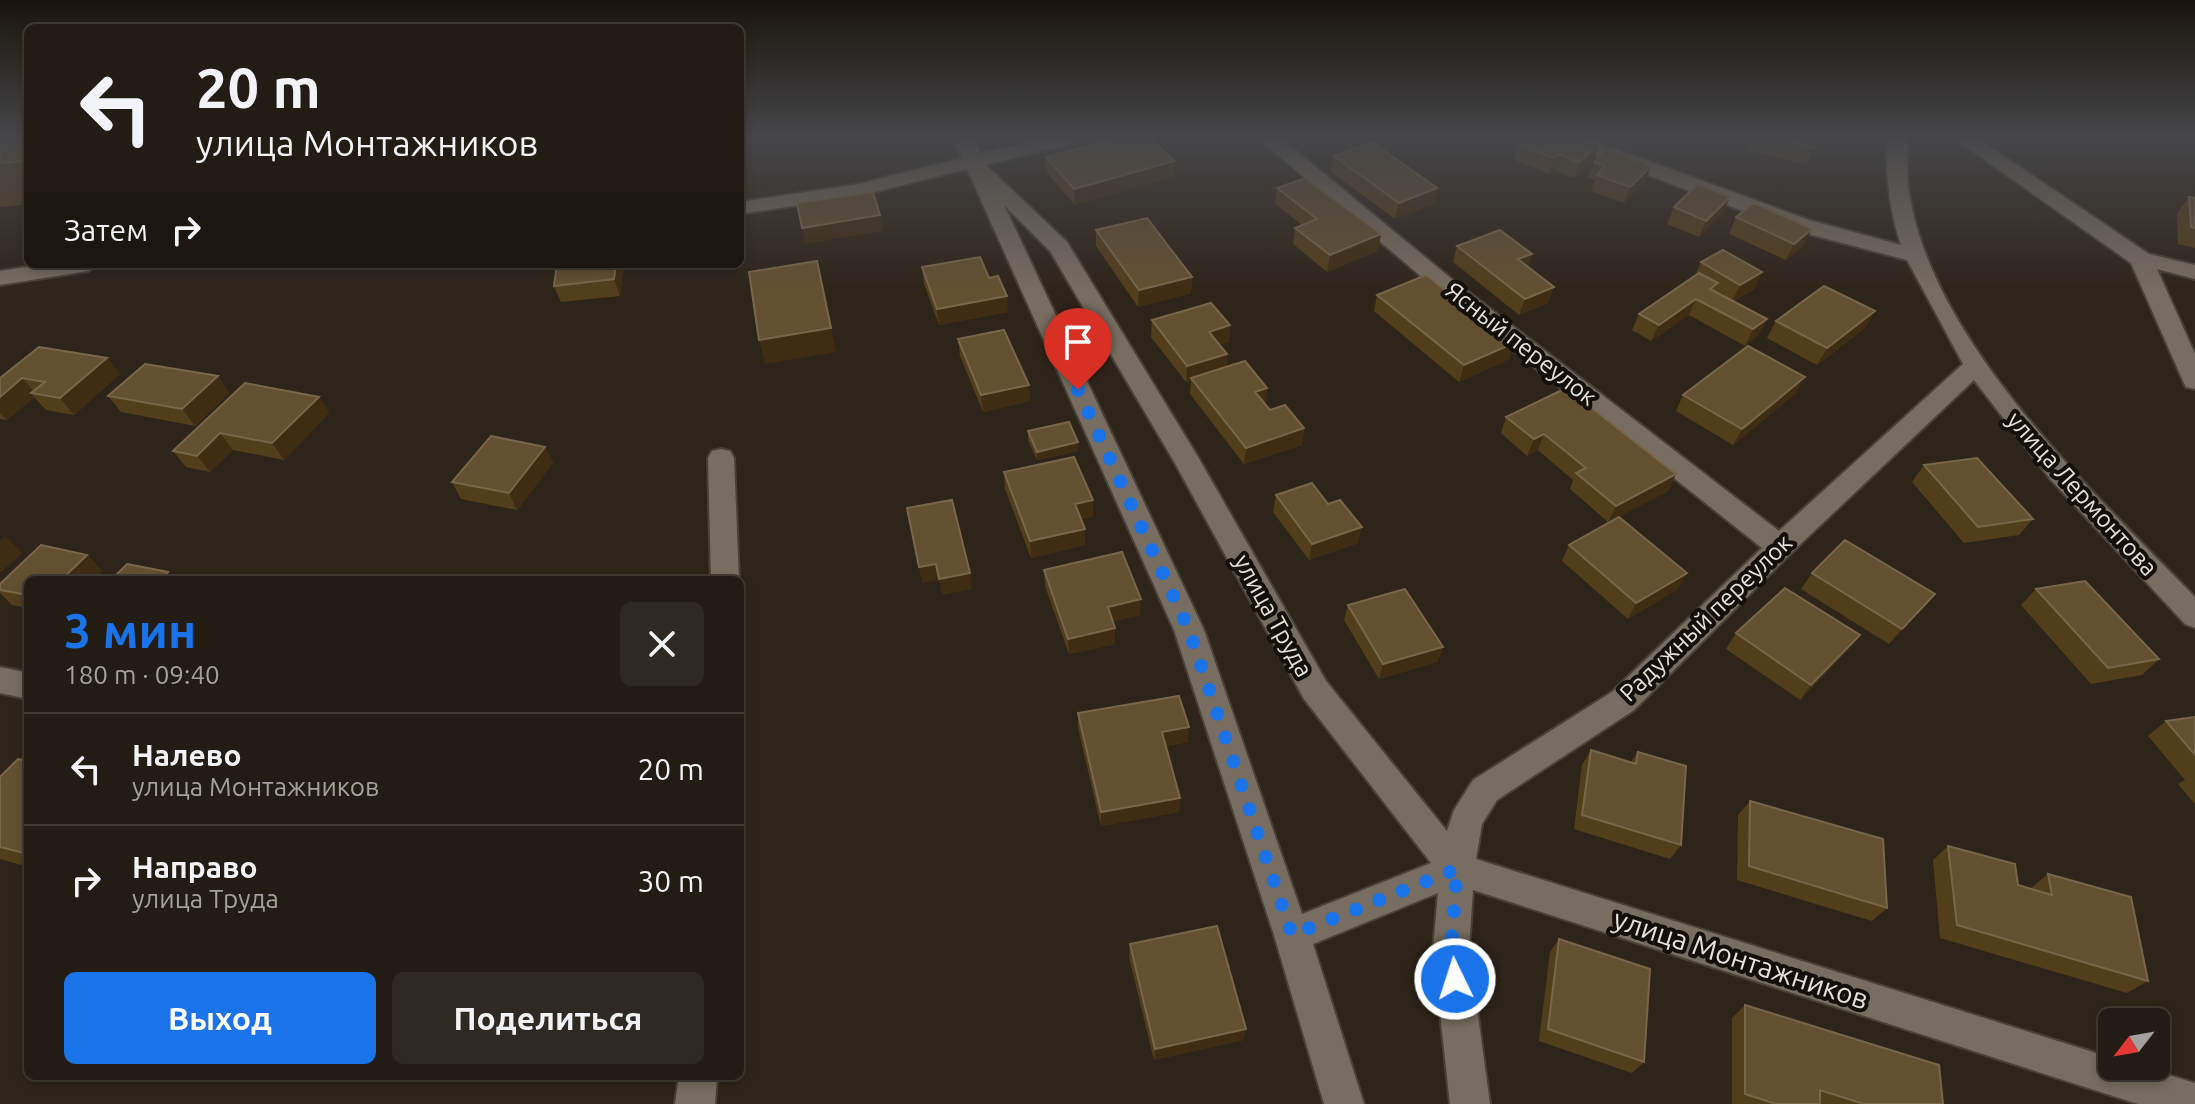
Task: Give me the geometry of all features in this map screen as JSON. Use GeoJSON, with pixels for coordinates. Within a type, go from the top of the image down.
{"type":"FeatureCollection","features":[{"type":"Feature","properties":{"kind":"street"},"geometry":{"type":"LineString","coordinates":[[744,207],[838,195],[859,188]]}},
{"type":"Feature","properties":{"kind":"street"},"geometry":{"type":"LineString","coordinates":[[985,188],[1189,630],[1292,935],[1344,1104]]}},
{"type":"Feature","properties":{"kind":"street","name":"улица Труда"},"geometry":{"type":"LineString","coordinates":[[1004,188],[1059,247],[1189,464],[1315,690],[1457,869]]}},
{"type":"Feature","properties":{"kind":"street","name":"Ясный переулок"},"geometry":{"type":"LineString","coordinates":[[1328,188],[1445,285],[1780,547]]}},
{"type":"Feature","properties":{"kind":"street"},"geometry":{"type":"LineString","coordinates":[[1700,188],[1801,225],[1913,255]]}},
{"type":"Feature","properties":{"kind":"street","name":"улица Лермонтова"},"geometry":{"type":"LineString","coordinates":[[1898,188],[1913,255],[1974,367],[2007,413],[2084,503],[2195,616]]}},
{"type":"Feature","properties":{"kind":"street"},"geometry":{"type":"LineString","coordinates":[[2036,188],[2141,259],[2195,272]]}},
{"type":"Feature","properties":{"kind":"street"},"geometry":{"type":"LineString","coordinates":[[2141,259],[2195,381]]}},
{"type":"Feature","properties":{"kind":"street"},"geometry":{"type":"LineString","coordinates":[[0,278],[55,268]]}},
{"type":"Feature","properties":{"kind":"street","name":"Радужный переулок"},"geometry":{"type":"LineString","coordinates":[[1457,869],[1466,821],[1485,790],[1623,701],[1780,547],[1974,367]]}},
{"type":"Feature","properties":{"kind":"street"},"geometry":{"type":"LineString","coordinates":[[721,458],[725,576]]}},
{"type":"Feature","properties":{"kind":"street"},"geometry":{"type":"LineString","coordinates":[[0,680],[24,685]]}},
{"type":"Feature","properties":{"kind":"street"},"geometry":{"type":"LineString","coordinates":[[1292,935],[1457,869],[1451,949],[1470,1104]]}},
{"type":"Feature","properties":{"kind":"street","name":"улица Монтажников"},"geometry":{"type":"LineString","coordinates":[[1457,869],[2195,1103]]}},
{"type":"Feature","properties":{"kind":"street"},"geometry":{"type":"LineString","coordinates":[[695,1104],[698,1080]]}},
{"type":"Feature","properties":{"kind":"building"},"geometry":{"type":"Polygon","coordinates":[[[1277,188],[1318,188],[1381,234],[1330,255],[1295,228],[1317,219],[1277,188]]]}},
{"type":"Feature","properties":{"kind":"building"},"geometry":{"type":"Polygon","coordinates":[[[1378,188],[1437,188],[1399,203],[1378,188]]]}},
{"type":"Feature","properties":{"kind":"building"},"geometry":{"type":"Polygon","coordinates":[[[1694,188],[1707,188],[1730,197],[1706,221],[1674,207],[1694,188]]]}},
{"type":"Feature","properties":{"kind":"building"},"geometry":{"type":"Polygon","coordinates":[[[873,192],[880,215],[802,228],[797,203],[873,192]]]}},
{"type":"Feature","properties":{"kind":"building"},"geometry":{"type":"Polygon","coordinates":[[[2189,197],[2195,198],[2195,228],[2191,227],[2189,197]]]}},
{"type":"Feature","properties":{"kind":"building"},"geometry":{"type":"Polygon","coordinates":[[[1754,203],[1812,229],[1794,244],[1736,217],[1754,203]]]}},
{"type":"Feature","properties":{"kind":"building"},"geometry":{"type":"Polygon","coordinates":[[[1147,218],[1192,277],[1139,290],[1096,230],[1147,218]]]}},
{"type":"Feature","properties":{"kind":"building"},"geometry":{"type":"Polygon","coordinates":[[[1500,230],[1532,254],[1518,259],[1554,287],[1525,299],[1457,246],[1500,230]]]}},
{"type":"Feature","properties":{"kind":"building"},"geometry":{"type":"Polygon","coordinates":[[[1723,250],[1762,272],[1740,285],[1701,262],[1723,250]]]}},
{"type":"Feature","properties":{"kind":"building"},"geometry":{"type":"Polygon","coordinates":[[[980,257],[989,278],[998,276],[1007,296],[937,309],[922,267],[980,257]]]}},
{"type":"Feature","properties":{"kind":"building"},"geometry":{"type":"Polygon","coordinates":[[[817,261],[831,328],[759,340],[749,272],[817,261]]]}},
{"type":"Feature","properties":{"kind":"building"},"geometry":{"type":"Polygon","coordinates":[[[556,268],[615,268],[614,279],[554,286],[556,268]]]}},
{"type":"Feature","properties":{"kind":"building"},"geometry":{"type":"Polygon","coordinates":[[[1699,273],[1718,283],[1710,289],[1767,319],[1753,329],[1696,299],[1659,325],[1639,314],[1699,273]]]}},
{"type":"Feature","properties":{"kind":"building"},"geometry":{"type":"Polygon","coordinates":[[[1426,275],[1514,343],[1464,365],[1377,295],[1426,275]]]}},
{"type":"Feature","properties":{"kind":"building"},"geometry":{"type":"Polygon","coordinates":[[[1824,286],[1875,311],[1827,348],[1776,321],[1824,286]]]}},
{"type":"Feature","properties":{"kind":"building"},"geometry":{"type":"Polygon","coordinates":[[[1211,303],[1230,325],[1209,332],[1227,354],[1187,366],[1152,320],[1211,303]]]}},
{"type":"Feature","properties":{"kind":"building"},"geometry":{"type":"Polygon","coordinates":[[[1004,330],[1029,385],[981,395],[958,339],[1004,330]]]}},
{"type":"Feature","properties":{"kind":"building"},"geometry":{"type":"Polygon","coordinates":[[[1748,346],[1805,377],[1742,429],[1683,395],[1748,346]]]}},
{"type":"Feature","properties":{"kind":"building"},"geometry":{"type":"Polygon","coordinates":[[[39,347],[107,358],[60,398],[31,393],[45,382],[22,378],[0,397],[0,378],[39,347]]]}},
{"type":"Feature","properties":{"kind":"building"},"geometry":{"type":"Polygon","coordinates":[[[1245,361],[1267,388],[1255,392],[1270,410],[1285,405],[1304,428],[1246,448],[1191,378],[1245,361]]]}},
{"type":"Feature","properties":{"kind":"building"},"geometry":{"type":"Polygon","coordinates":[[[145,364],[218,376],[182,409],[108,396],[145,364]]]}},
{"type":"Feature","properties":{"kind":"building"},"geometry":{"type":"Polygon","coordinates":[[[245,383],[319,397],[272,443],[220,433],[197,456],[173,451],[245,383]]]}},
{"type":"Feature","properties":{"kind":"building"},"geometry":{"type":"Polygon","coordinates":[[[1566,388],[1676,474],[1616,506],[1576,473],[1586,468],[1544,434],[1534,439],[1506,417],[1566,388]]]}},
{"type":"Feature","properties":{"kind":"building"},"geometry":{"type":"Polygon","coordinates":[[[1069,422],[1078,442],[1037,452],[1028,431],[1069,422]]]}},
{"type":"Feature","properties":{"kind":"building"},"geometry":{"type":"Polygon","coordinates":[[[491,436],[545,447],[509,493],[452,482],[491,436]]]}},
{"type":"Feature","properties":{"kind":"building"},"geometry":{"type":"Polygon","coordinates":[[[1074,457],[1093,500],[1075,504],[1085,529],[1030,541],[1004,472],[1074,457]]]}},
{"type":"Feature","properties":{"kind":"building"},"geometry":{"type":"Polygon","coordinates":[[[1977,458],[2033,519],[1978,527],[1924,465],[1977,458]]]}},
{"type":"Feature","properties":{"kind":"building"},"geometry":{"type":"Polygon","coordinates":[[[1312,483],[1328,504],[1340,500],[1362,527],[1312,544],[1276,495],[1312,483]]]}},
{"type":"Feature","properties":{"kind":"building"},"geometry":{"type":"Polygon","coordinates":[[[952,500],[970,573],[939,579],[936,564],[919,567],[907,508],[952,500]]]}},
{"type":"Feature","properties":{"kind":"building"},"geometry":{"type":"Polygon","coordinates":[[[1619,517],[1687,573],[1636,603],[1569,545],[1619,517]]]}},
{"type":"Feature","properties":{"kind":"building"},"geometry":{"type":"Polygon","coordinates":[[[1845,540],[1935,594],[1902,629],[1812,573],[1845,540]]]}},
{"type":"Feature","properties":{"kind":"building"},"geometry":{"type":"Polygon","coordinates":[[[41,545],[87,555],[65,576],[24,576],[24,594],[0,590],[0,584],[41,545]]]}},
{"type":"Feature","properties":{"kind":"building"},"geometry":{"type":"Polygon","coordinates":[[[1122,552],[1141,599],[1108,607],[1115,628],[1068,639],[1044,570],[1122,552]]]}},
{"type":"Feature","properties":{"kind":"building"},"geometry":{"type":"Polygon","coordinates":[[[127,564],[168,572],[164,576],[115,576],[127,564]]]}},
{"type":"Feature","properties":{"kind":"building"},"geometry":{"type":"Polygon","coordinates":[[[2085,581],[2159,659],[2108,668],[2036,589],[2085,581]]]}},
{"type":"Feature","properties":{"kind":"building"},"geometry":{"type":"Polygon","coordinates":[[[1785,588],[1860,635],[1811,685],[1736,633],[1785,588]]]}},
{"type":"Feature","properties":{"kind":"building"},"geometry":{"type":"Polygon","coordinates":[[[1405,589],[1443,647],[1383,664],[1348,605],[1405,589]]]}},
{"type":"Feature","properties":{"kind":"building"},"geometry":{"type":"Polygon","coordinates":[[[1179,696],[1189,727],[1162,732],[1180,798],[1101,812],[1078,713],[1179,696]]]}},
{"type":"Feature","properties":{"kind":"building"},"geometry":{"type":"Polygon","coordinates":[[[2195,717],[2195,755],[2166,721],[2195,717]]]}},
{"type":"Feature","properties":{"kind":"building"},"geometry":{"type":"Polygon","coordinates":[[[1591,750],[1636,764],[1638,752],[1686,766],[1681,845],[1582,815],[1591,750]]]}},
{"type":"Feature","properties":{"kind":"building"},"geometry":{"type":"Polygon","coordinates":[[[18,759],[24,760],[24,853],[0,847],[0,777],[18,759]]]}},
{"type":"Feature","properties":{"kind":"building"},"geometry":{"type":"Polygon","coordinates":[[[1750,801],[1883,839],[1887,908],[1749,866],[1750,801]]]}},
{"type":"Feature","properties":{"kind":"building"},"geometry":{"type":"Polygon","coordinates":[[[1948,846],[2015,864],[2018,885],[2052,895],[2048,874],[2131,897],[2148,981],[1957,925],[1948,846]]]}},
{"type":"Feature","properties":{"kind":"building"},"geometry":{"type":"Polygon","coordinates":[[[1217,926],[1246,1029],[1155,1049],[1130,944],[1217,926]]]}},
{"type":"Feature","properties":{"kind":"building"},"geometry":{"type":"Polygon","coordinates":[[[1559,939],[1650,969],[1644,1062],[1548,1029],[1559,939]]]}},
{"type":"Feature","properties":{"kind":"building"},"geometry":{"type":"Polygon","coordinates":[[[1745,1005],[1939,1065],[1943,1104],[1864,1104],[1820,1090],[1820,1104],[1776,1104],[1745,1094],[1745,1005]]]}},
{"type":"Feature","properties":{"kind":"route"},"geometry":{"type":"LineString","coordinates":[[1078,390],[1189,630],[1292,935],[1457,869],[1451,949],[1455,979]]}}]}
